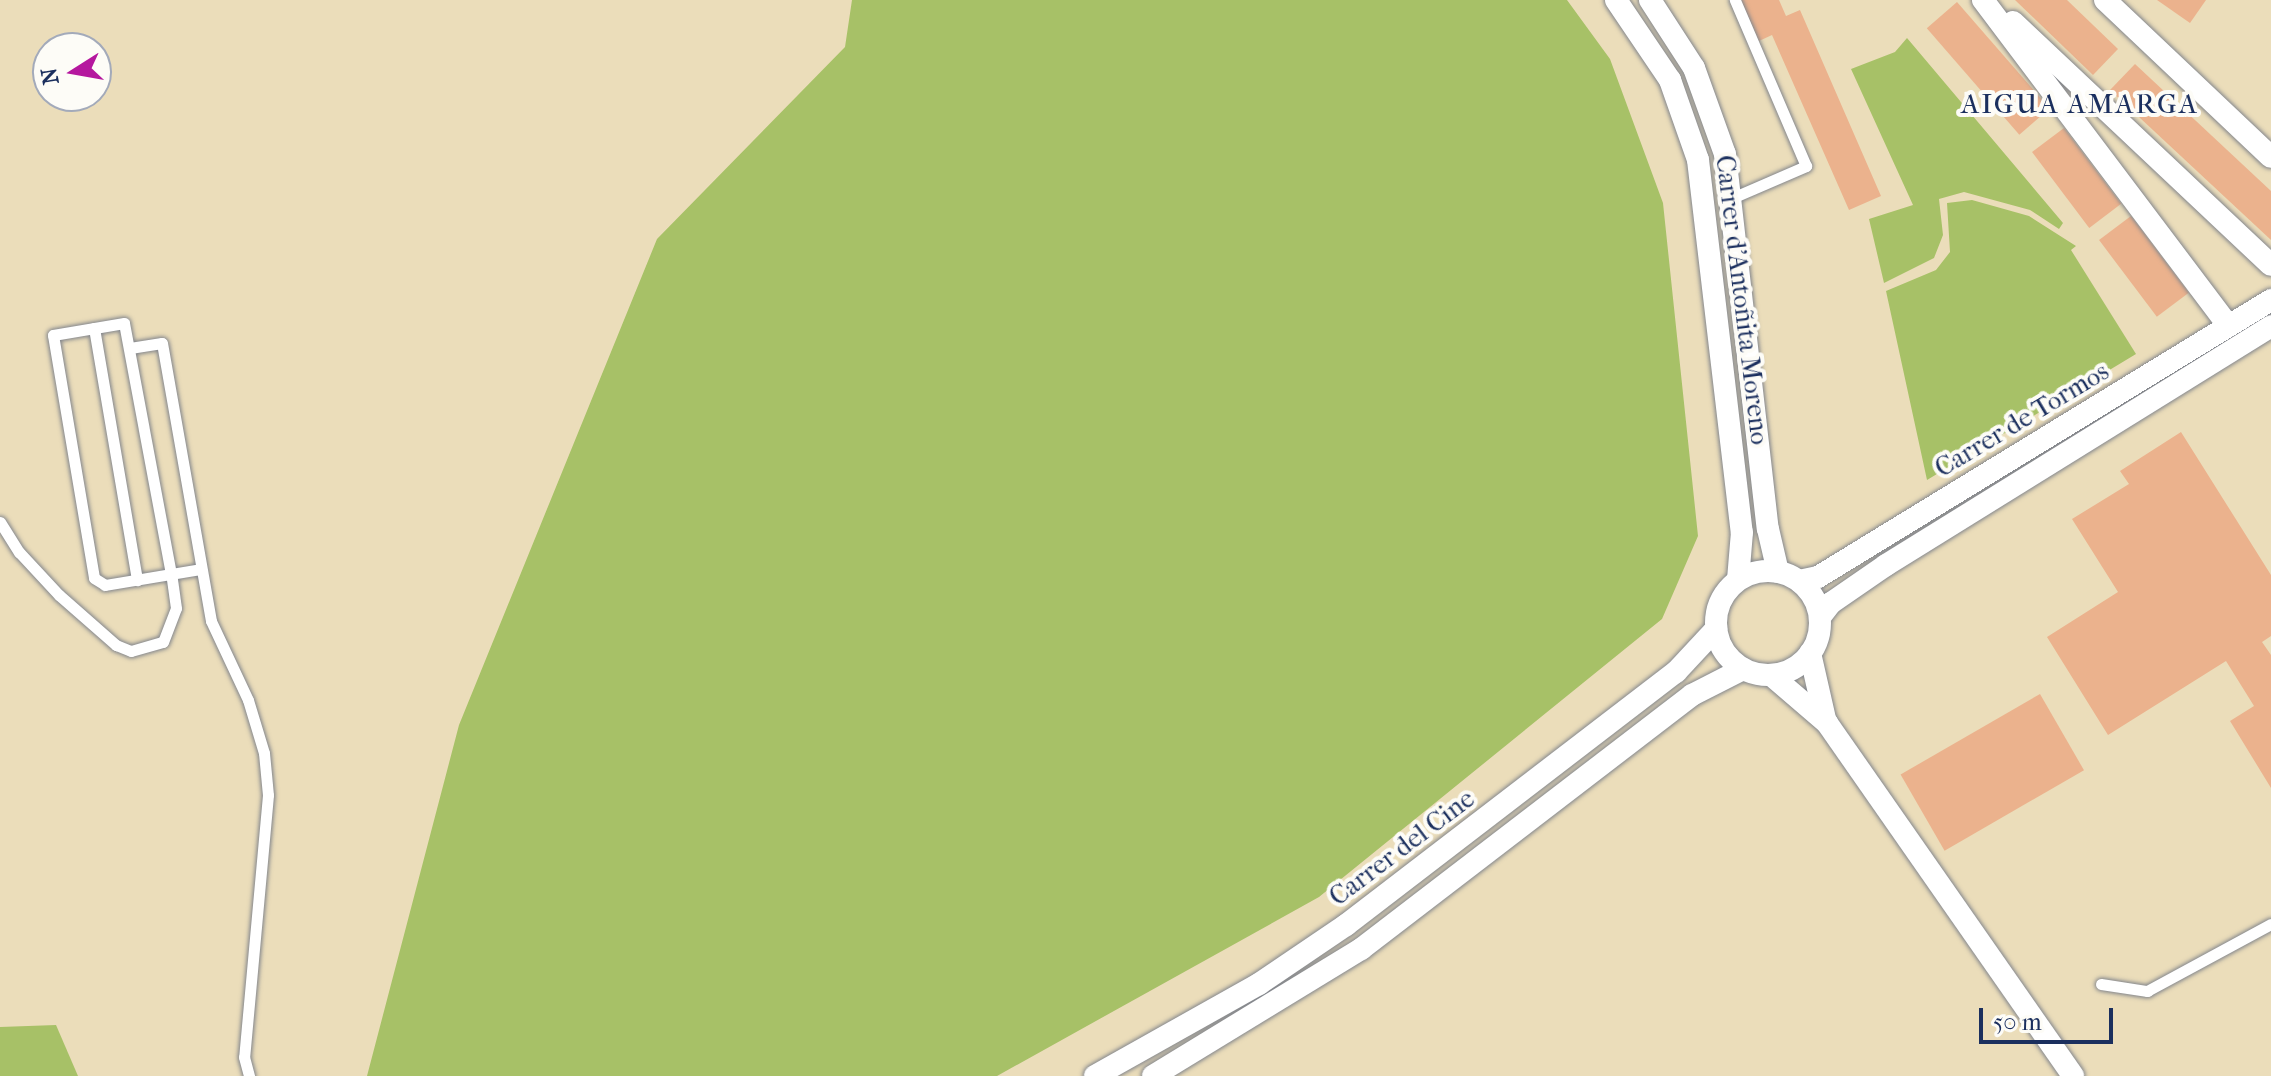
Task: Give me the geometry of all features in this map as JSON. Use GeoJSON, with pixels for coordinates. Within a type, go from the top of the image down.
{"type":"FeatureCollection","features":[{"type":"Feature","properties":{"kind":"street","name":"Carrer d'Antoñita Moreno"},"geometry":{"type":"LineString","coordinates":[[1616,0],[1670,80],[1698,160],[1742,532],[1738,580]]}},
{"type":"Feature","properties":{"kind":"street","name":"Carrer d'Antoñita Moreno"},"geometry":{"type":"LineString","coordinates":[[1650,0],[1677,37],[1711,106],[1732,198],[1768,529],[1778,572]]}},
{"type":"Feature","properties":{"kind":"street"},"geometry":{"type":"LineString","coordinates":[[1983,0],[2229,326]]}},
{"type":"Feature","properties":{"kind":"street"},"geometry":{"type":"LineString","coordinates":[[1989,0],[2271,265]]}},
{"type":"Feature","properties":{"kind":"street"},"geometry":{"type":"LineString","coordinates":[[2105,0],[2271,157]]}},
{"type":"Feature","properties":{"kind":"street","name":"Carrer de Tormos"},"geometry":{"type":"LineString","coordinates":[[1799,581],[1818,577],[2271,300]]}},
{"type":"Feature","properties":{"kind":"street","name":"Carrer de Tormos"},"geometry":{"type":"LineString","coordinates":[[1820,617],[1831,603],[1886,565],[2271,326]]}},
{"type":"Feature","properties":{"kind":"street"},"geometry":{"type":"LineString","coordinates":[[1771,675],[1800,664],[1810,653],[1820,617],[1799,581],[1778,572],[1738,580],[1720,601],[1716,629],[1725,652],[1743,669],[1771,675],[1827,723],[2073,1076]]}},
{"type":"Feature","properties":{"kind":"street","name":"Carrer del Cine"},"geometry":{"type":"LineString","coordinates":[[1095,1076],[1259,984],[1346,925],[1676,672],[1716,629]]}},
{"type":"Feature","properties":{"kind":"street"},"geometry":{"type":"LineString","coordinates":[[1810,653],[1827,723]]}},
{"type":"Feature","properties":{"kind":"street"},"geometry":{"type":"LineString","coordinates":[[1153,1076],[1361,949],[1692,695],[1743,669]]}},
{"type":"Feature","properties":{"kind":"lane"},"geometry":{"type":"LineString","coordinates":[[1732,198],[1806,166],[1735,0]]}},
{"type":"Feature","properties":{"kind":"lane"},"geometry":{"type":"LineString","coordinates":[[0,522],[19,552],[59,595],[116,645],[131,651],[163,642],[172,629],[176,608],[171,574],[124,323],[53,335],[94,578],[105,585],[137,580],[171,574],[201,569]]}},
{"type":"Feature","properties":{"kind":"lane"},"geometry":{"type":"LineString","coordinates":[[94,328],[137,580]]}},
{"type":"Feature","properties":{"kind":"lane"},"geometry":{"type":"LineString","coordinates":[[130,348],[162,343],[211,621],[248,700],[264,753],[268,795],[244,1057],[249,1076]]}},
{"type":"Feature","properties":{"kind":"lane"},"geometry":{"type":"LineString","coordinates":[[2101,984],[2147,991],[2271,924]]}},
{"type":"Feature","properties":{"kind":"green space"},"geometry":{"type":"Polygon","coordinates":[[[852,0],[1567,0],[1610,59],[1663,203],[1698,536],[1662,619],[1319,897],[997,1076],[367,1076],[459,725],[657,239],[845,47],[852,0]]]}},
{"type":"Feature","properties":{"kind":"green space"},"geometry":{"type":"Polygon","coordinates":[[[1907,38],[2063,223],[2059,229],[2030,210],[1964,192],[1939,199],[1943,235],[1934,258],[1884,283],[1869,219],[1913,205],[1851,69],[1895,52],[1907,38]]]}},
{"type":"Feature","properties":{"kind":"green space"},"geometry":{"type":"Polygon","coordinates":[[[1972,200],[2029,216],[2076,246],[2071,250],[2136,354],[1927,480],[1886,291],[1936,270],[1950,252],[1947,203],[1972,200]]]}},
{"type":"Feature","properties":{"kind":"green space"},"geometry":{"type":"Polygon","coordinates":[[[56,1025],[78,1076],[0,1076],[0,1027],[56,1025]]]}},
{"type":"Feature","properties":{"kind":"building"},"geometry":{"type":"Polygon","coordinates":[[[1741,0],[1779,0],[1786,16],[1800,10],[1881,196],[1849,210],[1772,35],[1759,41],[1741,0]]]}},
{"type":"Feature","properties":{"kind":"building"},"geometry":{"type":"Polygon","coordinates":[[[2015,0],[2067,0],[2118,49],[2093,75],[2015,0]]]}},
{"type":"Feature","properties":{"kind":"building"},"geometry":{"type":"Polygon","coordinates":[[[2157,0],[2206,0],[2190,23],[2157,0]]]}},
{"type":"Feature","properties":{"kind":"building"},"geometry":{"type":"Polygon","coordinates":[[[1957,2],[2050,108],[2019,135],[1927,28],[1957,2]]]}},
{"type":"Feature","properties":{"kind":"building"},"geometry":{"type":"Polygon","coordinates":[[[2135,64],[2271,191],[2271,240],[2110,90],[2135,64]]]}},
{"type":"Feature","properties":{"kind":"building"},"geometry":{"type":"Polygon","coordinates":[[[2064,128],[2121,204],[2089,228],[2032,152],[2064,128]]]}},
{"type":"Feature","properties":{"kind":"building"},"geometry":{"type":"Polygon","coordinates":[[[2131,216],[2189,293],[2157,317],[2099,240],[2131,216]]]}},
{"type":"Feature","properties":{"kind":"building"},"geometry":{"type":"Polygon","coordinates":[[[2181,432],[2271,575],[2271,636],[2262,642],[2271,655],[2271,788],[2230,721],[2254,706],[2226,661],[2108,735],[2047,637],[2118,592],[2072,519],[2129,484],[2120,471],[2181,432]]]}},
{"type":"Feature","properties":{"kind":"building"},"geometry":{"type":"Polygon","coordinates":[[[2040,694],[2084,770],[1945,851],[1901,775],[2040,694]]]}},
{"type":"Feature","properties":{"kind":"district","name":"AIGUA AMARGA"},"geometry":{"type":"Point","coordinates":[2080,104]}}]}
